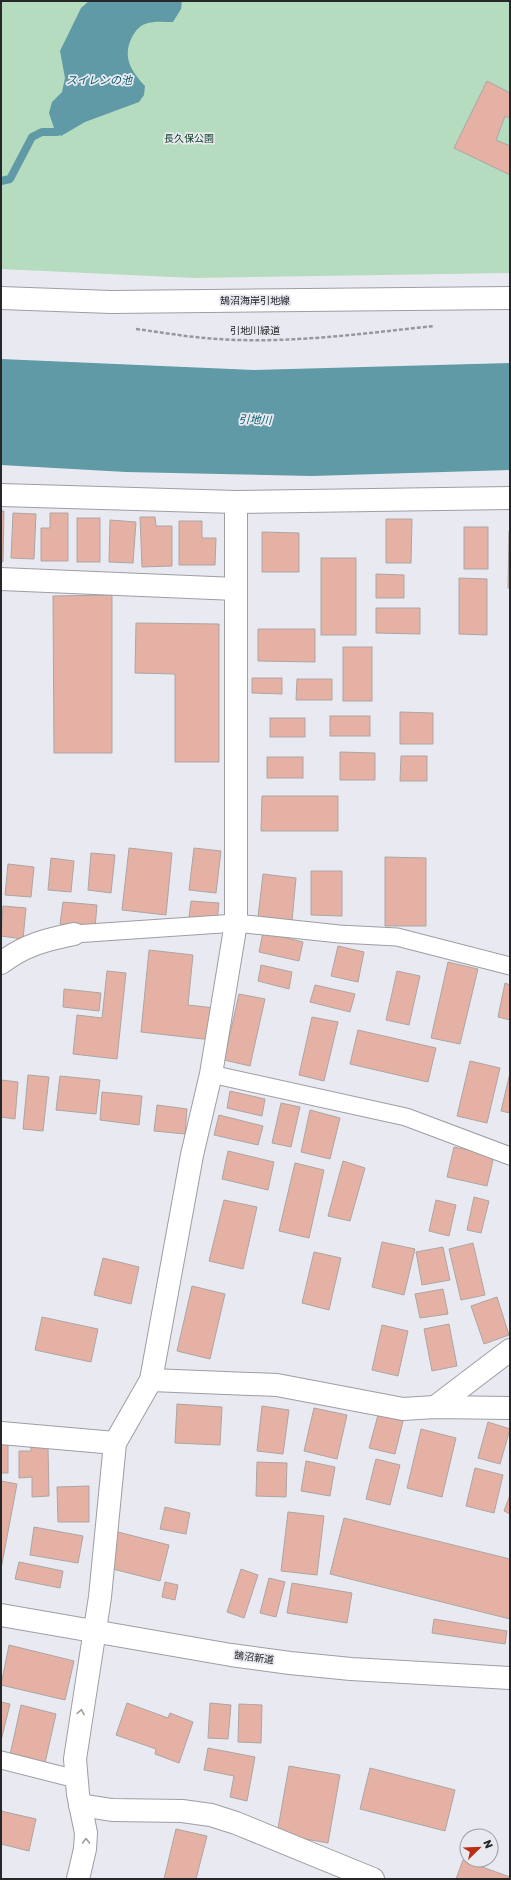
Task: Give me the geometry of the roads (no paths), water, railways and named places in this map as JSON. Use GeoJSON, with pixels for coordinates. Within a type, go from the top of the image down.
{"type":"FeatureCollection","features":[{"type":"Feature","properties":{"kind":"street","name":"鵠沼海岸引地線"},"geometry":{"type":"LineString","coordinates":[[1,298],[111,302],[510,298]]}},
{"type":"Feature","properties":{"kind":"street"},"geometry":{"type":"LineString","coordinates":[[1,495],[236,502],[510,498]]}},
{"type":"Feature","properties":{"kind":"street"},"geometry":{"type":"LineString","coordinates":[[78,1879],[86,1849],[86,1833],[76,1779],[75,1759],[100,1597],[115,1443],[151,1380],[192,1155],[211,1074],[236,922],[236,502]]}},
{"type":"Feature","properties":{"kind":"street"},"geometry":{"type":"LineString","coordinates":[[1,579],[236,589]]}},
{"type":"Feature","properties":{"kind":"street"},"geometry":{"type":"LineString","coordinates":[[1,963],[16,952],[42,941],[74,934]]}},
{"type":"Feature","properties":{"kind":"street"},"geometry":{"type":"LineString","coordinates":[[435,1407],[510,1350]]}},
{"type":"Feature","properties":{"kind":"street"},"geometry":{"type":"LineString","coordinates":[[151,1380],[277,1385],[403,1409],[435,1407],[510,1408]]}},
{"type":"Feature","properties":{"kind":"street"},"geometry":{"type":"LineString","coordinates":[[1,1432],[115,1443]]}},
{"type":"Feature","properties":{"kind":"street","name":"鵠沼新道"},"geometry":{"type":"LineString","coordinates":[[1,1615],[231,1655],[290,1663],[351,1670],[510,1678]]}},
{"type":"Feature","properties":{"kind":"street"},"geometry":{"type":"LineString","coordinates":[[80,1805],[112,1810],[182,1810],[211,1815],[236,1823],[373,1879]]}},
{"type":"Feature","properties":{"kind":"lane"},"geometry":{"type":"LineString","coordinates":[[74,934],[236,922],[339,934],[398,937],[510,966]]}},
{"type":"Feature","properties":{"kind":"lane"},"geometry":{"type":"LineString","coordinates":[[211,1074],[406,1117],[510,1156]]}},
{"type":"Feature","properties":{"kind":"lane"},"geometry":{"type":"LineString","coordinates":[[1,1760],[76,1779]]}},
{"type":"Feature","properties":{"kind":"water","name":"スイレンの池"},"geometry":{"type":"Polygon","coordinates":[[[89,1],[182,1],[181,9],[173,22],[154,22],[143,25],[135,32],[129,44],[128,57],[132,69],[145,86],[144,95],[139,102],[85,122],[61,136],[54,128],[49,113],[52,102],[62,92],[65,78],[60,51],[81,8],[89,1]]]}},
{"type":"Feature","properties":{"kind":"water","name":"引地川"},"geometry":{"type":"Polygon","coordinates":[[[1,359],[254,370],[510,363],[510,470],[312,476],[126,472],[1,465],[1,359]]]}},
{"type":"Feature","properties":{"kind":"waterway"},"geometry":{"type":"LineString","coordinates":[[1,181],[10,179],[32,137],[42,132],[57,132]]}},
{"type":"Feature","properties":{"kind":"park label","name":"長久保公園"},"geometry":{"type":"Point","coordinates":[189,139]}}]}
